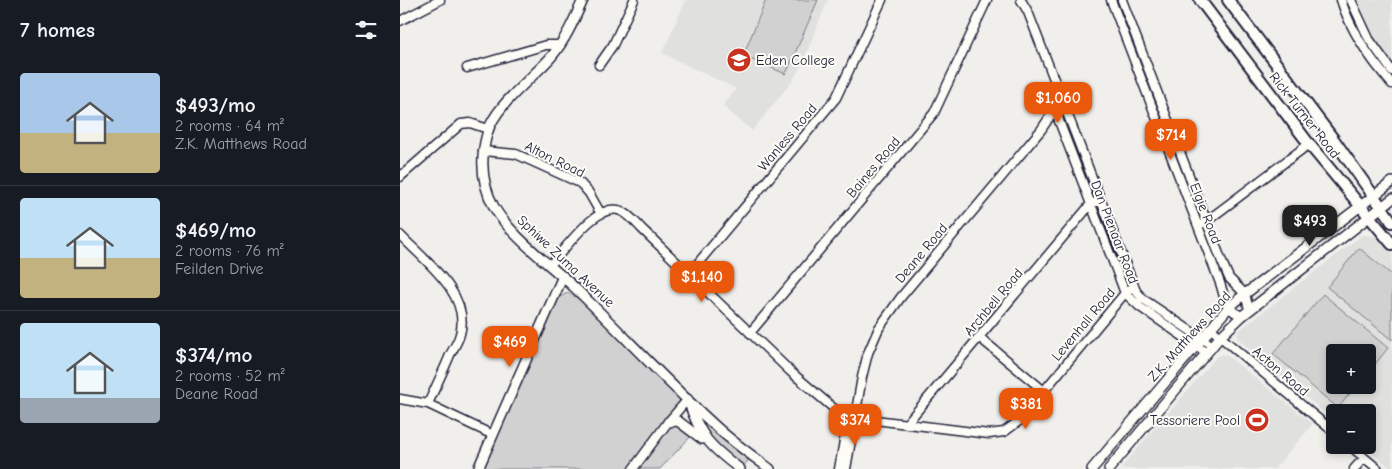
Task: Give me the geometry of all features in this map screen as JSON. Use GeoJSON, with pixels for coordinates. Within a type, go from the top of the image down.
{"type":"FeatureCollection","features":[{"type":"Feature","properties":{"kind":"main road","name":"Rick Turner Road"},"geometry":{"type":"LineString","coordinates":[[1200,0],[1309,144],[1392,244]]}},
{"type":"Feature","properties":{"kind":"main road","name":"Rick Turner Road"},"geometry":{"type":"LineString","coordinates":[[1228,0],[1334,140],[1392,222]]}},
{"type":"Feature","properties":{"kind":"street"},"geometry":{"type":"LineString","coordinates":[[400,21],[440,0]]}},
{"type":"Feature","properties":{"kind":"street","name":"Sphiwe Zuma Avenue"},"geometry":{"type":"LineString","coordinates":[[583,0],[560,45],[500,109],[488,130],[483,151],[482,168],[484,184],[493,206],[507,225],[615,326],[722,432],[770,469]]}},
{"type":"Feature","properties":{"kind":"street"},"geometry":{"type":"LineString","coordinates":[[599,65],[613,45],[634,0]]}},
{"type":"Feature","properties":{"kind":"street","name":"Wanless Road"},"geometry":{"type":"LineString","coordinates":[[688,275],[836,98],[882,0]]}},
{"type":"Feature","properties":{"kind":"street","name":"Baines Road"},"geometry":{"type":"LineString","coordinates":[[750,333],[934,113],[987,0]]}},
{"type":"Feature","properties":{"kind":"street","name":"Dan Pienaar Road"},"geometry":{"type":"LineString","coordinates":[[1021,0],[1028,12],[1133,286],[1143,299],[1199,342],[1207,353]]}},
{"type":"Feature","properties":{"kind":"street","name":"Elgie Road"},"geometry":{"type":"LineString","coordinates":[[1110,0],[1228,308]]}},
{"type":"Feature","properties":{"kind":"street","name":"Elgie Road"},"geometry":{"type":"LineString","coordinates":[[1122,0],[1226,274],[1245,294],[1249,309]]}},
{"type":"Feature","properties":{"kind":"street"},"geometry":{"type":"LineString","coordinates":[[1341,0],[1362,44],[1392,84]]}},
{"type":"Feature","properties":{"kind":"street"},"geometry":{"type":"LineString","coordinates":[[1351,0],[1369,39],[1392,71]]}},
{"type":"Feature","properties":{"kind":"street"},"geometry":{"type":"LineString","coordinates":[[1362,44],[1369,39]]}},
{"type":"Feature","properties":{"kind":"street"},"geometry":{"type":"LineString","coordinates":[[467,68],[546,45],[560,45]]}},
{"type":"Feature","properties":{"kind":"street","name":"Dan Pienaar Road"},"geometry":{"type":"LineString","coordinates":[[1055,82],[1059,121],[1125,293],[1140,307],[1199,342],[1213,346]]}},
{"type":"Feature","properties":{"kind":"street","name":"Deane Road"},"geometry":{"type":"LineString","coordinates":[[839,469],[868,354],[879,328],[901,297],[1041,130],[1057,106]]}},
{"type":"Feature","properties":{"kind":"street"},"geometry":{"type":"LineString","coordinates":[[1155,114],[1164,110]]}},
{"type":"Feature","properties":{"kind":"street","name":"Deane Road"},"geometry":{"type":"LineString","coordinates":[[1041,130],[1068,118]]}},
{"type":"Feature","properties":{"kind":"street"},"geometry":{"type":"LineString","coordinates":[[400,177],[461,124],[470,123],[488,130]]}},
{"type":"Feature","properties":{"kind":"street"},"geometry":{"type":"LineString","coordinates":[[1198,227],[1309,144]]}},
{"type":"Feature","properties":{"kind":"street","name":"Alton Road"},"geometry":{"type":"LineString","coordinates":[[483,151],[516,154],[580,183],[601,214]]}},
{"type":"Feature","properties":{"kind":"street","name":"Z.K. Matthews Road"},"geometry":{"type":"LineString","coordinates":[[1092,469],[1228,308],[1392,182]]}},
{"type":"Feature","properties":{"kind":"street","name":"Z.K. Matthews Road"},"geometry":{"type":"LineString","coordinates":[[1109,469],[1220,337],[1249,309],[1392,199]]}},
{"type":"Feature","properties":{"kind":"street","name":"Archbell Road"},"geometry":{"type":"LineString","coordinates":[[907,423],[1090,205],[1100,200]]}},
{"type":"Feature","properties":{"kind":"street","name":"Levenhall Road"},"geometry":{"type":"LineString","coordinates":[[601,214],[614,210],[624,212],[791,372],[835,410],[854,415],[907,423],[997,434],[1014,426],[1125,293],[1133,286]]}},
{"type":"Feature","properties":{"kind":"street"},"geometry":{"type":"LineString","coordinates":[[550,265],[577,233],[601,214]]}},
{"type":"Feature","properties":{"kind":"street"},"geometry":{"type":"LineString","coordinates":[[400,235],[450,286],[457,296],[460,306],[462,321],[460,334],[428,404]]}},
{"type":"Feature","properties":{"kind":"street"},"geometry":{"type":"LineString","coordinates":[[478,469],[563,276]]}},
{"type":"Feature","properties":{"kind":"street"},"geometry":{"type":"LineString","coordinates":[[1228,308],[1242,316]]}},
{"type":"Feature","properties":{"kind":"street","name":"Acton Road"},"geometry":{"type":"LineString","coordinates":[[1210,328],[1326,425]]}},
{"type":"Feature","properties":{"kind":"street"},"geometry":{"type":"LineString","coordinates":[[979,337],[1044,391]]}},
{"type":"Feature","properties":{"kind":"street"},"geometry":{"type":"LineString","coordinates":[[400,398],[428,404],[493,435]]}},
{"type":"Feature","properties":{"kind":"street"},"geometry":{"type":"LineString","coordinates":[[633,469],[668,422],[688,399]]}},
{"type":"Feature","properties":{"kind":"street","name":"Sphiwe Zuma Avenue"},"geometry":{"type":"LineString","coordinates":[[688,399],[696,426],[708,444],[742,469]]}},
{"type":"Feature","properties":{"kind":"street","name":"Deane Road"},"geometry":{"type":"LineString","coordinates":[[846,469],[854,415]]}},
{"type":"Feature","properties":{"kind":"street"},"geometry":{"type":"LineString","coordinates":[[668,422],[676,421],[681,423],[708,444]]}},
{"type":"Feature","properties":{"kind":"street"},"geometry":{"type":"LineString","coordinates":[[1359,454],[1378,469]]}},
{"type":"Feature","properties":{"kind":"street"},"geometry":{"type":"LineString","coordinates":[[742,469],[753,456]]}},
{"type":"Feature","properties":{"kind":"street"},"geometry":{"type":"LineString","coordinates":[[1354,469],[1364,458]]}},
{"type":"Feature","properties":{"kind":"shaded area","name":"Eden College"},"geometry":{"type":"Polygon","coordinates":[[[686,0],[828,0],[801,66],[793,80],[752,131],[723,106],[736,89],[662,53],[686,0]]]}},
{"type":"Feature","properties":{"kind":"shaded area"},"geometry":{"type":"Polygon","coordinates":[[[766,0],[818,0],[786,74],[743,56],[766,0]]]}},
{"type":"Feature","properties":{"kind":"shaded area"},"geometry":{"type":"Polygon","coordinates":[[[1358,0],[1392,0],[1392,64],[1365,26],[1366,18],[1358,0]]]}},
{"type":"Feature","properties":{"kind":"shaded area"},"geometry":{"type":"Polygon","coordinates":[[[1362,235],[1379,237],[1392,254],[1392,469],[1373,454],[1376,454],[1376,404],[1326,404],[1326,414],[1237,338],[1237,332],[1362,235]]]}},
{"type":"Feature","properties":{"kind":"shaded area"},"geometry":{"type":"Polygon","coordinates":[[[1359,248],[1392,275],[1392,340],[1327,287],[1359,248]]]}},
{"type":"Feature","properties":{"kind":"shaded area"},"geometry":{"type":"Polygon","coordinates":[[[567,293],[591,308],[607,323],[642,357],[680,399],[679,406],[670,418],[692,435],[660,469],[482,469],[555,305],[560,297],[567,293]]]}},
{"type":"Feature","properties":{"kind":"shaded area"},"geometry":{"type":"Polygon","coordinates":[[[1323,294],[1388,348],[1376,363],[1376,344],[1326,344],[1326,394],[1350,394],[1341,404],[1333,404],[1273,354],[1323,294]]]}},
{"type":"Feature","properties":{"kind":"shaded area"},"geometry":{"type":"Polygon","coordinates":[[[1225,354],[1313,424],[1274,469],[1120,469],[1217,356],[1225,354]]]}},
{"type":"Feature","properties":{"kind":"shaded area"},"geometry":{"type":"Polygon","coordinates":[[[702,423],[747,456],[748,461],[742,468],[711,442],[702,423]]]}},
{"type":"Feature","properties":{"kind":"place","name":"Eden College"},"geometry":{"type":"Point","coordinates":[739,60]}},
{"type":"Feature","properties":{"kind":"place","name":"Tessoriere Pool"},"geometry":{"type":"Point","coordinates":[1257,420]}}]}
